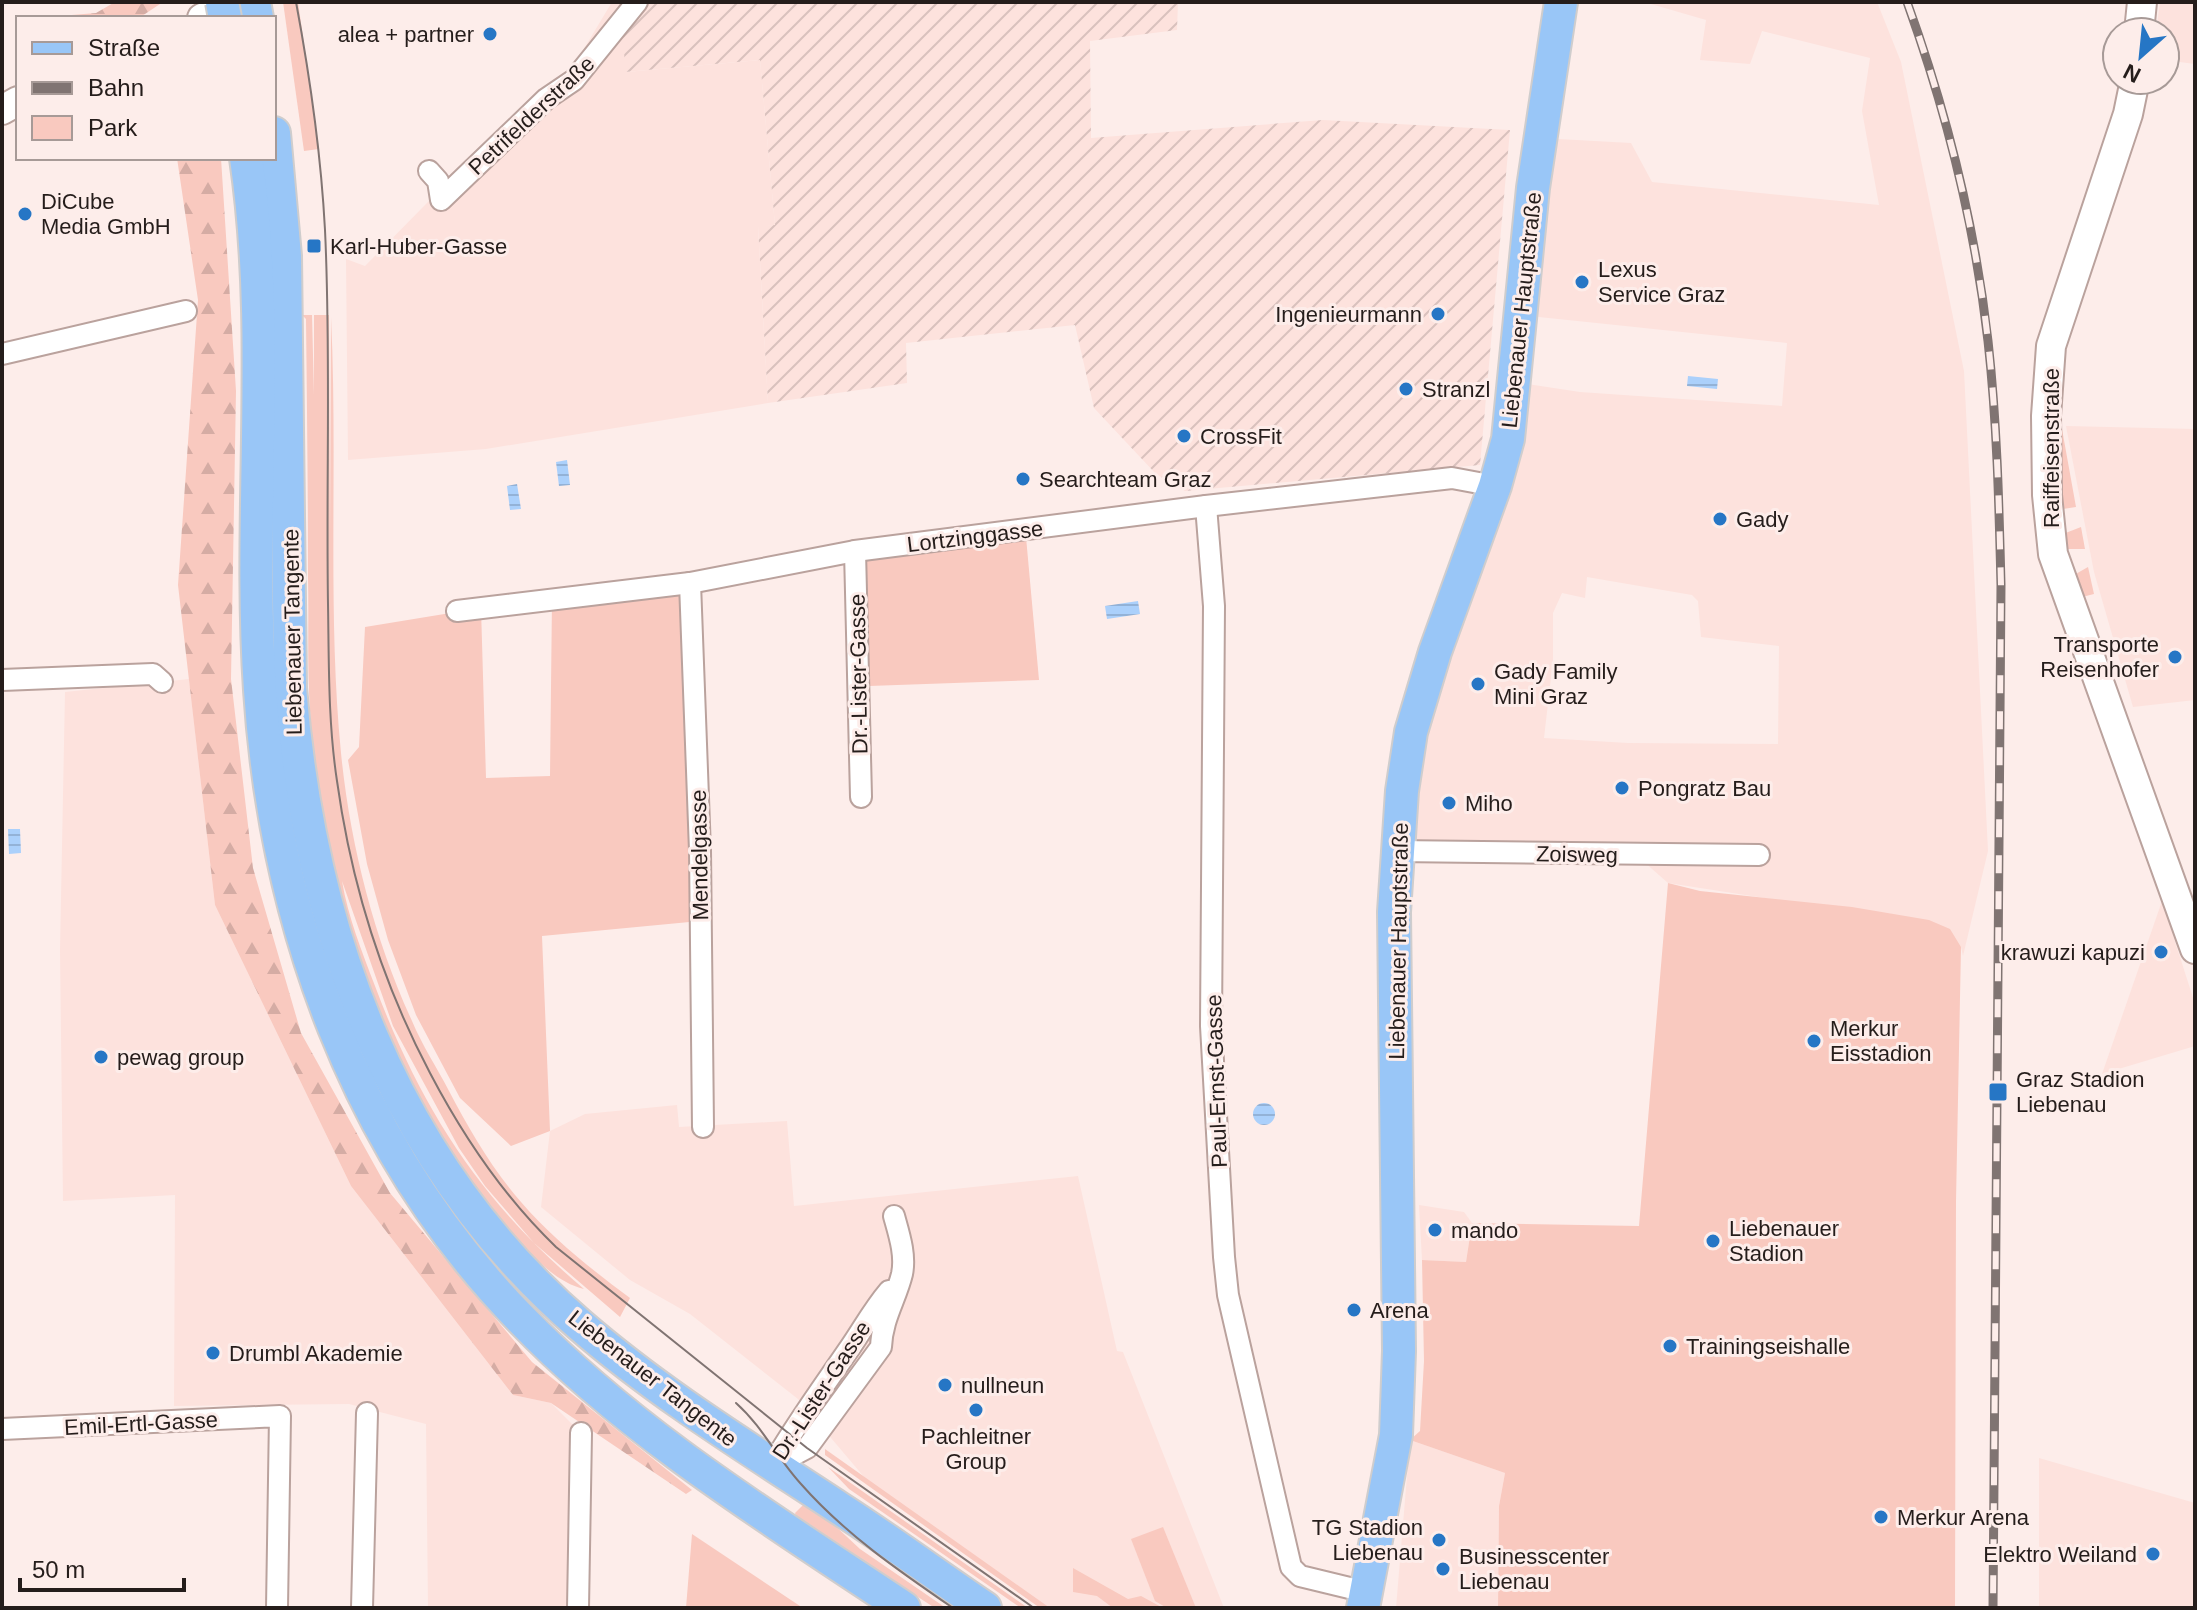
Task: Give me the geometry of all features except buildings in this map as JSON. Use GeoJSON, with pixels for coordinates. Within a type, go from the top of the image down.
{"type":"FeatureCollection","features":[{"type":"Feature","properties":{"kind":"main road","name":"Liebenauer Hauptstraße"},"geometry":{"type":"LineString","coordinates":[[1365,1600],[1396,1435],[1398,1393],[1395,851],[1411,732],[1435,652],[1495,486],[1508,439],[1533,188],[1561,2]]}},
{"type":"Feature","properties":{"kind":"main road","name":"Liebenauer Tangente"},"geometry":{"type":"LineString","coordinates":[[276,155],[285,256],[290,688],[294,741],[305,822],[320,889],[359,1009],[417,1126],[463,1195],[513,1257],[579,1324],[771,1467],[838,1507],[985,1608]]}},
{"type":"Feature","properties":{"kind":"main road","name":"Liebenauer Tangente"},"geometry":{"type":"LineString","coordinates":[[246,160],[257,318],[260,688],[271,803],[289,898],[316,987],[392,1147],[431,1211],[486,1282],[544,1342],[603,1395],[748,1502],[904,1608]]}},
{"type":"Feature","properties":{"kind":"main road"},"geometry":{"type":"LineString","coordinates":[[748,1502],[771,1467]]}},
{"type":"Feature","properties":{"kind":"street","name":"Petrifelderstraße"},"geometry":{"type":"LineString","coordinates":[[429,171],[438,181],[441,200],[546,99],[574,80],[637,2]]}},
{"type":"Feature","properties":{"kind":"street","name":"Raiffeisenstraße"},"geometry":{"type":"LineString","coordinates":[[2132,96],[2051,346],[2046,416],[2047,495],[2053,554],[2195,949]]}},
{"type":"Feature","properties":{"kind":"street"},"geometry":{"type":"LineString","coordinates":[[2,354],[186,311]]}},
{"type":"Feature","properties":{"kind":"street","name":"Lortzinggasse"},"geometry":{"type":"LineString","coordinates":[[457,611],[690,583],[855,551],[1206,506],[1452,478],[1495,486]]}},
{"type":"Feature","properties":{"kind":"street","name":"Paul-Ernst-Gasse"},"geometry":{"type":"LineString","coordinates":[[1206,506],[1214,606],[1211,1026],[1226,1279],[1291,1567],[1300,1576],[1365,1600]]}},
{"type":"Feature","properties":{"kind":"street","name":"Dr.-Lister-Gasse"},"geometry":{"type":"LineString","coordinates":[[855,551],[861,797]]}},
{"type":"Feature","properties":{"kind":"street","name":"Mendelgasse"},"geometry":{"type":"LineString","coordinates":[[690,583],[700,851],[703,1127]]}},
{"type":"Feature","properties":{"kind":"street"},"geometry":{"type":"LineString","coordinates":[[2,680],[153,674],[162,682]]}},
{"type":"Feature","properties":{"kind":"street","name":"Zoisweg"},"geometry":{"type":"LineString","coordinates":[[1395,851],[1759,855]]}},
{"type":"Feature","properties":{"kind":"street","name":"Dr.-Lister-Gasse"},"geometry":{"type":"LineString","coordinates":[[771,1467],[789,1435],[858,1337],[867,1317],[902,1275],[902,1250],[894,1216]]}},
{"type":"Feature","properties":{"kind":"street"},"geometry":{"type":"LineString","coordinates":[[362,1608],[367,1413]]}},
{"type":"Feature","properties":{"kind":"street","name":"Emil-Ertl-Gasse"},"geometry":{"type":"LineString","coordinates":[[2,1429],[280,1416],[277,1608]]}},
{"type":"Feature","properties":{"kind":"street"},"geometry":{"type":"LineString","coordinates":[[578,1608],[581,1433]]}},
{"type":"Feature","properties":{"kind":"shaded area"},"geometry":{"type":"Polygon","coordinates":[[[612,2],[622,2],[626,72],[760,60],[775,225],[758,227],[768,403],[486,449],[348,460],[346,259],[365,266],[483,146],[573,67],[612,2]]]}},
{"type":"Feature","properties":{"kind":"shaded area"},"geometry":{"type":"Polygon","coordinates":[[[622,2],[1178,2],[1177,30],[1090,41],[1091,138],[1323,120],[1510,130],[1480,465],[1185,491],[1156,474],[1094,408],[1075,325],[906,343],[907,383],[768,403],[758,226],[775,225],[760,60],[625,72],[622,2]]]}},
{"type":"Feature","properties":{"kind":"shaded area"},"geometry":{"type":"Polygon","coordinates":[[[1644,2],[1877,2],[1901,62],[1964,371],[1988,851],[1963,956],[1961,947],[1771,899],[1668,883],[1635,854],[1395,851],[1515,382],[1580,392],[1782,406],[1787,343],[1539,317],[1522,310],[1540,138],[1631,143],[1652,182],[1879,205],[1862,111],[1870,58],[1762,31],[1750,64],[1700,60],[1706,20],[1644,2]],[[1587,577],[1585,598],[1562,593],[1553,613],[1553,660],[1544,738],[1628,743],[1778,744],[1779,646],[1701,637],[1698,601],[1692,595],[1587,577]]]}},
{"type":"Feature","properties":{"kind":"shaded area"},"geometry":{"type":"Polygon","coordinates":[[[2160,2],[2195,2],[2195,64],[2181,62],[2181,16],[2158,16],[2160,2]]]}},
{"type":"Feature","properties":{"kind":"shaded area"},"geometry":{"type":"Polygon","coordinates":[[[2066,426],[2195,429],[2195,700],[2133,707],[2094,572],[2066,426]]]}},
{"type":"Feature","properties":{"kind":"shaded area"},"geometry":{"type":"Polygon","coordinates":[[[189,679],[215,905],[351,1186],[513,1395],[551,1403],[581,1433],[578,1608],[428,1608],[426,1424],[349,1404],[174,1406],[175,1195],[63,1201],[60,950],[65,692],[189,679]]]}},
{"type":"Feature","properties":{"kind":"shaded area","name":"krawuzi kapuzi"},"geometry":{"type":"Polygon","coordinates":[[[2162,901],[2195,1004],[2195,1046],[2102,1074],[2162,901]]]}},
{"type":"Feature","properties":{"kind":"shaded area"},"geometry":{"type":"Polygon","coordinates":[[[677,1105],[679,1127],[787,1121],[794,1206],[1078,1176],[1117,1351],[1123,1352],[1224,1608],[1046,1608],[870,1484],[798,1399],[690,1314],[630,1280],[541,1207],[550,1131],[585,1114],[677,1105]]]}},
{"type":"Feature","properties":{"kind":"shaded area"},"geometry":{"type":"Polygon","coordinates":[[[1419,1205],[1464,1212],[1472,1223],[1466,1262],[1422,1260],[1419,1205]]]}},
{"type":"Feature","properties":{"kind":"shaded area"},"geometry":{"type":"Polygon","coordinates":[[[1410,1440],[1505,1473],[1499,1506],[1498,1608],[1396,1608],[1410,1440]]]}},
{"type":"Feature","properties":{"kind":"shaded area"},"geometry":{"type":"Polygon","coordinates":[[[2039,1458],[2195,1503],[2195,1608],[2039,1608],[2039,1458]]]}},
{"type":"Feature","properties":{"kind":"green space"},"geometry":{"type":"Polygon","coordinates":[[[115,2],[163,2],[142,16],[59,16],[96,13],[115,2]]]}},
{"type":"Feature","properties":{"kind":"green space"},"geometry":{"type":"Polygon","coordinates":[[[283,2],[298,2],[319,149],[304,151],[283,2]]]}},
{"type":"Feature","properties":{"kind":"green space"},"geometry":{"type":"Polygon","coordinates":[[[177,160],[221,160],[236,391],[231,679],[253,868],[301,1033],[390,1193],[532,1362],[692,1490],[686,1494],[551,1403],[513,1395],[351,1186],[215,905],[178,585],[198,300],[177,160]]]}},
{"type":"Feature","properties":{"kind":"green space"},"geometry":{"type":"Polygon","coordinates":[[[302,315],[312,315],[314,395],[314,315],[329,315],[330,532],[331,317],[337,699],[345,787],[357,856],[375,924],[416,1030],[482,1148],[533,1216],[587,1265],[630,1298],[620,1317],[537,1246],[584,1289],[556,1276],[542,1265],[485,1199],[447,1147],[413,1091],[384,1031],[360,969],[326,840],[310,711],[306,319],[302,315]],[[342,881],[365,960],[413,1074],[459,1152],[485,1188],[530,1238],[485,1186],[459,1148],[393,1026],[342,881]]]}},
{"type":"Feature","properties":{"kind":"green space"},"geometry":{"type":"Polygon","coordinates":[[[2060,390],[2060,418],[2076,507],[2063,509],[2058,505],[2060,390]]]}},
{"type":"Feature","properties":{"kind":"green space"},"geometry":{"type":"Polygon","coordinates":[[[2081,527],[2085,549],[2065,549],[2063,534],[2081,527]]]}},
{"type":"Feature","properties":{"kind":"green space"},"geometry":{"type":"Polygon","coordinates":[[[1026,537],[1039,680],[869,686],[863,573],[869,556],[1026,537]]]}},
{"type":"Feature","properties":{"kind":"green space"},"geometry":{"type":"Polygon","coordinates":[[[2088,567],[2094,594],[2082,597],[2074,575],[2088,567]]]}},
{"type":"Feature","properties":{"kind":"green space"},"geometry":{"type":"Polygon","coordinates":[[[690,583],[700,921],[542,936],[550,1131],[511,1146],[460,1098],[416,1015],[388,940],[367,864],[348,760],[359,747],[365,627],[481,608],[486,778],[550,776],[552,599],[690,583]]]}},
{"type":"Feature","properties":{"kind":"green space","name":"Liebenauer Stadion"},"geometry":{"type":"Polygon","coordinates":[[[1668,883],[1700,891],[1852,907],[1929,920],[1950,929],[1961,947],[1956,1201],[1955,1608],[1498,1608],[1499,1506],[1505,1473],[1410,1440],[1420,1431],[1424,1361],[1422,1260],[1466,1262],[1472,1223],[1639,1226],[1668,883]]]}},
{"type":"Feature","properties":{"kind":"green space"},"geometry":{"type":"Polygon","coordinates":[[[825,1449],[1050,1608],[1040,1608],[825,1455],[825,1449]]]}},
{"type":"Feature","properties":{"kind":"green space"},"geometry":{"type":"Polygon","coordinates":[[[828,1467],[1028,1608],[1021,1608],[849,1489],[828,1467]]]}},
{"type":"Feature","properties":{"kind":"green space"},"geometry":{"type":"Polygon","coordinates":[[[805,1503],[817,1509],[860,1549],[946,1608],[935,1608],[797,1519],[795,1513],[805,1503]]]}},
{"type":"Feature","properties":{"kind":"green space"},"geometry":{"type":"Polygon","coordinates":[[[1163,1527],[1196,1608],[1167,1608],[1155,1601],[1131,1539],[1163,1527]]]}},
{"type":"Feature","properties":{"kind":"green space"},"geometry":{"type":"Polygon","coordinates":[[[692,1534],[803,1608],[686,1608],[692,1534]]]}},
{"type":"Feature","properties":{"kind":"green space"},"geometry":{"type":"Polygon","coordinates":[[[1073,1568],[1128,1599],[1141,1596],[1163,1608],[1113,1608],[1097,1596],[1073,1592],[1073,1568]]]}},
{"type":"Feature","properties":{"kind":"water"},"geometry":{"type":"Polygon","coordinates":[[[1688,376],[1718,379],[1717,389],[1687,386],[1688,376]]]}},
{"type":"Feature","properties":{"kind":"water"},"geometry":{"type":"Polygon","coordinates":[[[567,460],[570,485],[559,486],[556,462],[567,460]]]}},
{"type":"Feature","properties":{"kind":"water"},"geometry":{"type":"Polygon","coordinates":[[[517,484],[521,509],[510,510],[507,486],[517,484]]]}},
{"type":"Feature","properties":{"kind":"water"},"geometry":{"type":"Polygon","coordinates":[[[1138,601],[1140,614],[1107,619],[1105,606],[1138,601]]]}},
{"type":"Feature","properties":{"kind":"water"},"geometry":{"type":"Polygon","coordinates":[[[8,829],[20,829],[21,853],[9,854],[8,829]]]}},
{"type":"Feature","properties":{"kind":"water"},"geometry":{"type":"Polygon","coordinates":[[[1260,1103],[1268,1103],[1275,1114],[1268,1125],[1260,1125],[1253,1118],[1253,1110],[1260,1103]]]}},
{"type":"Feature","properties":{"kind":"tram line"},"geometry":{"type":"LineString","coordinates":[[296,2],[314,116],[325,230],[329,670],[334,759],[343,819],[360,894],[383,967],[413,1038],[443,1097],[486,1165],[556,1247],[807,1448],[1034,1608]]}},
{"type":"Feature","properties":{"kind":"tram line"},"geometry":{"type":"LineString","coordinates":[[736,1403],[818,1502],[893,1566],[953,1608]]}},
{"type":"Feature","properties":{"kind":"railway"},"geometry":{"type":"LineString","coordinates":[[1907,2],[1934,84],[1967,212],[1988,341],[1996,432],[2001,585],[1993,1608]]}},
{"type":"Feature","properties":{"kind":"place","name":"alea + partner"},"geometry":{"type":"Point","coordinates":[490,34]}},
{"type":"Feature","properties":{"kind":"place","name":"DiCube Media GmbH"},"geometry":{"type":"Point","coordinates":[25,214]}},
{"type":"Feature","properties":{"kind":"place","name":"Karl-Huber-Gasse"},"geometry":{"type":"Point","coordinates":[314,246]}},
{"type":"Feature","properties":{"kind":"place","name":"Lexus Service Graz"},"geometry":{"type":"Point","coordinates":[1582,282]}},
{"type":"Feature","properties":{"kind":"place","name":"Ingenieurmann"},"geometry":{"type":"Point","coordinates":[1438,314]}},
{"type":"Feature","properties":{"kind":"place","name":"Stranzl"},"geometry":{"type":"Point","coordinates":[1406,389]}},
{"type":"Feature","properties":{"kind":"place","name":"CrossFit"},"geometry":{"type":"Point","coordinates":[1184,436]}},
{"type":"Feature","properties":{"kind":"place","name":"Searchteam Graz"},"geometry":{"type":"Point","coordinates":[1023,479]}},
{"type":"Feature","properties":{"kind":"place","name":"Gady"},"geometry":{"type":"Point","coordinates":[1720,519]}},
{"type":"Feature","properties":{"kind":"place","name":"Transporte Reisenhofer"},"geometry":{"type":"Point","coordinates":[2175,657]}},
{"type":"Feature","properties":{"kind":"place","name":"Gady Family Mini Graz"},"geometry":{"type":"Point","coordinates":[1478,684]}},
{"type":"Feature","properties":{"kind":"place","name":"Pongratz Bau"},"geometry":{"type":"Point","coordinates":[1622,788]}},
{"type":"Feature","properties":{"kind":"place","name":"Miho"},"geometry":{"type":"Point","coordinates":[1449,803]}},
{"type":"Feature","properties":{"kind":"place","name":"krawuzi kapuzi"},"geometry":{"type":"Point","coordinates":[2161,952]}},
{"type":"Feature","properties":{"kind":"place","name":"Merkur Eisstadion"},"geometry":{"type":"Point","coordinates":[1814,1041]}},
{"type":"Feature","properties":{"kind":"place","name":"pewag group"},"geometry":{"type":"Point","coordinates":[101,1057]}},
{"type":"Feature","properties":{"kind":"place","name":"Graz Stadion Liebenau"},"geometry":{"type":"Point","coordinates":[1998,1092]}},
{"type":"Feature","properties":{"kind":"place","name":"mando"},"geometry":{"type":"Point","coordinates":[1435,1230]}},
{"type":"Feature","properties":{"kind":"place","name":"Liebenauer Stadion"},"geometry":{"type":"Point","coordinates":[1713,1241]}},
{"type":"Feature","properties":{"kind":"place","name":"Arena"},"geometry":{"type":"Point","coordinates":[1354,1310]}},
{"type":"Feature","properties":{"kind":"place","name":"Trainingseishalle"},"geometry":{"type":"Point","coordinates":[1670,1346]}},
{"type":"Feature","properties":{"kind":"place","name":"Drumbl Akademie"},"geometry":{"type":"Point","coordinates":[213,1353]}},
{"type":"Feature","properties":{"kind":"place","name":"nullneun"},"geometry":{"type":"Point","coordinates":[945,1385]}},
{"type":"Feature","properties":{"kind":"place","name":"Pachleitner Group"},"geometry":{"type":"Point","coordinates":[976,1410]}},
{"type":"Feature","properties":{"kind":"place","name":"Merkur Arena"},"geometry":{"type":"Point","coordinates":[1881,1517]}},
{"type":"Feature","properties":{"kind":"place","name":"TG Stadion Liebenau"},"geometry":{"type":"Point","coordinates":[1439,1540]}},
{"type":"Feature","properties":{"kind":"place","name":"Elektro Weiland"},"geometry":{"type":"Point","coordinates":[2153,1554]}},
{"type":"Feature","properties":{"kind":"place","name":"Businesscenter Liebenau"},"geometry":{"type":"Point","coordinates":[1443,1569]}}]}
